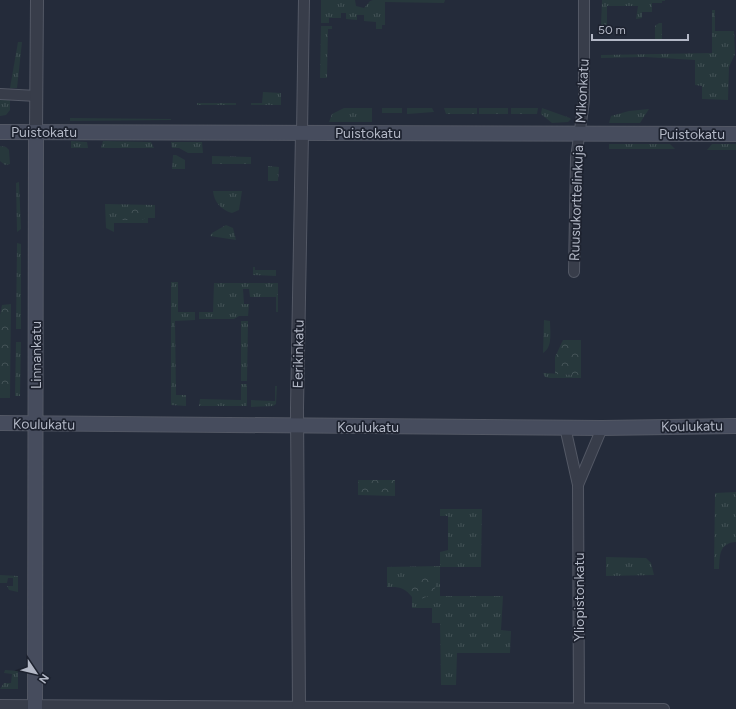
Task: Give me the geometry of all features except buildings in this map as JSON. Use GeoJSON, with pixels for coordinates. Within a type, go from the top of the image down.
{"type":"FeatureCollection","features":[{"type":"Feature","properties":{"kind":"main road","name":"Puistokatu"},"geometry":{"type":"LineString","coordinates":[[0,132],[736,134]]}},
{"type":"Feature","properties":{"kind":"main road","name":"Linnankatu"},"geometry":{"type":"LineString","coordinates":[[35,707],[36,132]]}},
{"type":"Feature","properties":{"kind":"main road","name":"Koulukatu"},"geometry":{"type":"LineString","coordinates":[[0,423],[602,428],[736,426]]}},
{"type":"Feature","properties":{"kind":"street","name":"Linnankatu"},"geometry":{"type":"LineString","coordinates":[[36,132],[37,0]]}},
{"type":"Feature","properties":{"kind":"street","name":"Eerikinkatu"},"geometry":{"type":"LineString","coordinates":[[299,708],[298,426],[304,0]]}},
{"type":"Feature","properties":{"kind":"street","name":"Mikonkatu"},"geometry":{"type":"LineString","coordinates":[[579,134],[584,101],[584,0]]}},
{"type":"Feature","properties":{"kind":"street"},"geometry":{"type":"LineString","coordinates":[[0,94],[36,96]]}},
{"type":"Feature","properties":{"kind":"street","name":"Ruusukorttelinkuja"},"geometry":{"type":"LineString","coordinates":[[574,272],[576,158],[579,134]]}},
{"type":"Feature","properties":{"kind":"street","name":"Yliopistonkatu"},"geometry":{"type":"LineString","coordinates":[[565,427],[578,485],[579,709]]}},
{"type":"Feature","properties":{"kind":"street","name":"Yliopistonkatu"},"geometry":{"type":"LineString","coordinates":[[578,485],[602,428]]}},
{"type":"Feature","properties":{"kind":"street"},"geometry":{"type":"LineString","coordinates":[[0,705],[35,707],[664,709]]}},
{"type":"Feature","properties":{"kind":"green space"},"geometry":{"type":"Polygon","coordinates":[[[321,0],[355,0],[356,6],[364,8],[370,1],[373,0],[445,0],[444,3],[385,2],[385,25],[382,25],[382,29],[376,29],[376,22],[364,21],[364,15],[357,15],[357,20],[346,19],[346,13],[341,13],[341,18],[329,18],[329,23],[321,23],[321,0]]]}},
{"type":"Feature","properties":{"kind":"green space"},"geometry":{"type":"Polygon","coordinates":[[[602,0],[665,1],[662,1],[662,3],[652,3],[652,12],[642,12],[642,18],[636,19],[638,6],[607,6],[607,25],[601,25],[602,0]]]}},
{"type":"Feature","properties":{"kind":"green space"},"geometry":{"type":"Polygon","coordinates":[[[712,10],[715,10],[715,31],[734,31],[735,54],[729,67],[728,100],[702,99],[702,86],[695,85],[695,60],[645,57],[601,58],[601,55],[712,53],[712,10]]]}},
{"type":"Feature","properties":{"kind":"green space"},"geometry":{"type":"Polygon","coordinates":[[[662,23],[662,41],[655,41],[655,26],[662,23]]]}},
{"type":"Feature","properties":{"kind":"green space"},"geometry":{"type":"Polygon","coordinates":[[[321,26],[332,26],[332,29],[328,29],[327,78],[320,78],[321,26]]]}},
{"type":"Feature","properties":{"kind":"green space"},"geometry":{"type":"Polygon","coordinates":[[[18,42],[22,42],[17,88],[10,88],[18,42]]]}},
{"type":"Feature","properties":{"kind":"green space"},"geometry":{"type":"Polygon","coordinates":[[[263,92],[281,93],[281,105],[251,105],[251,103],[262,103],[263,92]]]}},
{"type":"Feature","properties":{"kind":"green space"},"geometry":{"type":"Polygon","coordinates":[[[0,100],[10,100],[10,110],[6,115],[0,116],[0,100]]]}},
{"type":"Feature","properties":{"kind":"green space"},"geometry":{"type":"Polygon","coordinates":[[[197,103],[236,103],[236,105],[197,105],[197,103]]]}},
{"type":"Feature","properties":{"kind":"green space"},"geometry":{"type":"Polygon","coordinates":[[[344,108],[372,108],[372,122],[329,122],[332,114],[344,108]]]}},
{"type":"Feature","properties":{"kind":"green space"},"geometry":{"type":"Polygon","coordinates":[[[382,108],[402,108],[402,113],[382,113],[382,108]]]}},
{"type":"Feature","properties":{"kind":"green space"},"geometry":{"type":"Polygon","coordinates":[[[407,108],[432,108],[434,112],[407,114],[407,108]]]}},
{"type":"Feature","properties":{"kind":"green space"},"geometry":{"type":"Polygon","coordinates":[[[444,108],[477,108],[477,114],[446,114],[444,108]]]}},
{"type":"Feature","properties":{"kind":"green space"},"geometry":{"type":"Polygon","coordinates":[[[479,108],[508,108],[508,114],[479,114],[479,108]]]}},
{"type":"Feature","properties":{"kind":"green space"},"geometry":{"type":"Polygon","coordinates":[[[511,108],[538,108],[537,114],[511,114],[511,108]]]}},
{"type":"Feature","properties":{"kind":"green space"},"geometry":{"type":"Polygon","coordinates":[[[542,108],[571,119],[568,122],[552,123],[541,114],[542,108]]]}},
{"type":"Feature","properties":{"kind":"green space"},"geometry":{"type":"Polygon","coordinates":[[[649,109],[640,123],[609,123],[611,116],[629,111],[649,109]]]}},
{"type":"Feature","properties":{"kind":"green space"},"geometry":{"type":"Polygon","coordinates":[[[70,118],[171,119],[171,120],[70,121],[70,118]]]}},
{"type":"Feature","properties":{"kind":"green space"},"geometry":{"type":"Polygon","coordinates":[[[71,141],[87,142],[88,148],[71,148],[71,141]]]}},
{"type":"Feature","properties":{"kind":"green space"},"geometry":{"type":"Polygon","coordinates":[[[103,141],[151,142],[154,148],[101,148],[103,141]]]}},
{"type":"Feature","properties":{"kind":"green space"},"geometry":{"type":"Polygon","coordinates":[[[171,142],[202,142],[203,153],[188,153],[179,148],[172,148],[171,142]]]}},
{"type":"Feature","properties":{"kind":"green space"},"geometry":{"type":"Polygon","coordinates":[[[609,144],[670,144],[675,149],[609,149],[609,144]]]}},
{"type":"Feature","properties":{"kind":"green space"},"geometry":{"type":"Polygon","coordinates":[[[712,144],[736,144],[736,150],[707,150],[712,144]]]}},
{"type":"Feature","properties":{"kind":"green space"},"geometry":{"type":"Polygon","coordinates":[[[0,146],[6,147],[9,150],[10,164],[5,165],[0,161],[0,146]]]}},
{"type":"Feature","properties":{"kind":"green space"},"geometry":{"type":"Polygon","coordinates":[[[173,155],[185,160],[185,169],[172,169],[173,155]]]}},
{"type":"Feature","properties":{"kind":"green space"},"geometry":{"type":"Polygon","coordinates":[[[212,156],[251,157],[251,164],[212,164],[212,156]]]}},
{"type":"Feature","properties":{"kind":"green space"},"geometry":{"type":"Polygon","coordinates":[[[268,166],[279,167],[278,181],[268,181],[268,166]]]}},
{"type":"Feature","properties":{"kind":"green space"},"geometry":{"type":"Polygon","coordinates":[[[19,182],[21,229],[17,232],[16,183],[19,182]]]}},
{"type":"Feature","properties":{"kind":"green space"},"geometry":{"type":"Polygon","coordinates":[[[213,191],[242,191],[239,210],[232,213],[221,208],[215,199],[213,191]]]}},
{"type":"Feature","properties":{"kind":"green space"},"geometry":{"type":"Polygon","coordinates":[[[105,204],[155,205],[155,218],[148,218],[148,223],[114,223],[114,232],[106,228],[105,204]]]}},
{"type":"Feature","properties":{"kind":"green space"},"geometry":{"type":"Polygon","coordinates":[[[120,207],[148,207],[151,209],[151,214],[142,220],[119,220],[120,207]]]}},
{"type":"Feature","properties":{"kind":"green space"},"geometry":{"type":"Polygon","coordinates":[[[226,225],[233,228],[236,240],[210,236],[212,233],[226,225]]]}},
{"type":"Feature","properties":{"kind":"green space"},"geometry":{"type":"Polygon","coordinates":[[[17,243],[21,244],[21,329],[16,329],[17,243]]]}},
{"type":"Feature","properties":{"kind":"green space"},"geometry":{"type":"Polygon","coordinates":[[[253,267],[255,267],[255,270],[276,270],[276,276],[253,275],[253,267]]]}},
{"type":"Feature","properties":{"kind":"green space"},"geometry":{"type":"Polygon","coordinates":[[[171,282],[178,282],[178,312],[195,312],[195,320],[175,321],[176,395],[186,395],[186,406],[171,405],[171,282]]]}},
{"type":"Feature","properties":{"kind":"green space"},"geometry":{"type":"Polygon","coordinates":[[[214,283],[278,283],[278,312],[276,312],[276,297],[250,297],[249,289],[243,289],[244,304],[249,304],[248,316],[239,316],[234,319],[199,319],[199,312],[213,312],[214,283]]]}},
{"type":"Feature","properties":{"kind":"green space"},"geometry":{"type":"Polygon","coordinates":[[[11,304],[10,398],[0,398],[0,315],[2,305],[11,304]]]}},
{"type":"Feature","properties":{"kind":"green space"},"geometry":{"type":"Polygon","coordinates":[[[544,320],[550,321],[550,343],[543,353],[544,320]]]}},
{"type":"Feature","properties":{"kind":"green space"},"geometry":{"type":"Polygon","coordinates":[[[241,321],[248,321],[247,381],[241,381],[241,321]]]}},
{"type":"Feature","properties":{"kind":"green space"},"geometry":{"type":"Polygon","coordinates":[[[563,340],[581,340],[581,375],[555,374],[555,357],[563,340]]]}},
{"type":"Feature","properties":{"kind":"green space"},"geometry":{"type":"Polygon","coordinates":[[[16,342],[21,342],[20,396],[15,396],[16,342]]]}},
{"type":"Feature","properties":{"kind":"green space"},"geometry":{"type":"Polygon","coordinates":[[[543,373],[581,375],[581,378],[550,378],[545,377],[543,373]]]}},
{"type":"Feature","properties":{"kind":"green space"},"geometry":{"type":"Polygon","coordinates":[[[241,384],[247,384],[247,406],[199,406],[200,399],[241,400],[241,384]]]}},
{"type":"Feature","properties":{"kind":"green space"},"geometry":{"type":"Polygon","coordinates":[[[275,386],[277,386],[276,404],[273,406],[251,407],[251,400],[275,401],[275,386]]]}},
{"type":"Feature","properties":{"kind":"green space"},"geometry":{"type":"Polygon","coordinates":[[[358,480],[395,480],[395,496],[358,495],[358,480]]]}},
{"type":"Feature","properties":{"kind":"green space"},"geometry":{"type":"Polygon","coordinates":[[[736,492],[736,542],[730,543],[723,547],[720,555],[719,569],[714,569],[715,493],[736,492]]]}},
{"type":"Feature","properties":{"kind":"green space"},"geometry":{"type":"Polygon","coordinates":[[[440,509],[482,509],[481,567],[440,567],[440,596],[503,596],[501,630],[511,631],[510,653],[457,653],[456,685],[441,685],[440,623],[432,623],[432,608],[412,608],[412,597],[404,589],[387,587],[387,567],[440,566],[440,552],[448,550],[448,516],[440,516],[440,509]]]}},
{"type":"Feature","properties":{"kind":"green space"},"geometry":{"type":"Polygon","coordinates":[[[606,557],[646,558],[651,563],[654,575],[606,576],[606,557]]]}},
{"type":"Feature","properties":{"kind":"green space"},"geometry":{"type":"Polygon","coordinates":[[[422,572],[435,576],[436,585],[435,589],[430,595],[422,599],[417,599],[409,593],[408,585],[413,577],[422,572]]]}},
{"type":"Feature","properties":{"kind":"green space"},"geometry":{"type":"Polygon","coordinates":[[[0,575],[18,576],[18,592],[9,590],[7,586],[13,586],[13,578],[8,578],[7,583],[0,583],[0,575]]]}},
{"type":"Feature","properties":{"kind":"green space"},"geometry":{"type":"Polygon","coordinates":[[[5,670],[18,671],[18,689],[0,689],[4,683],[11,683],[12,674],[4,673],[5,670]]]}}]}
